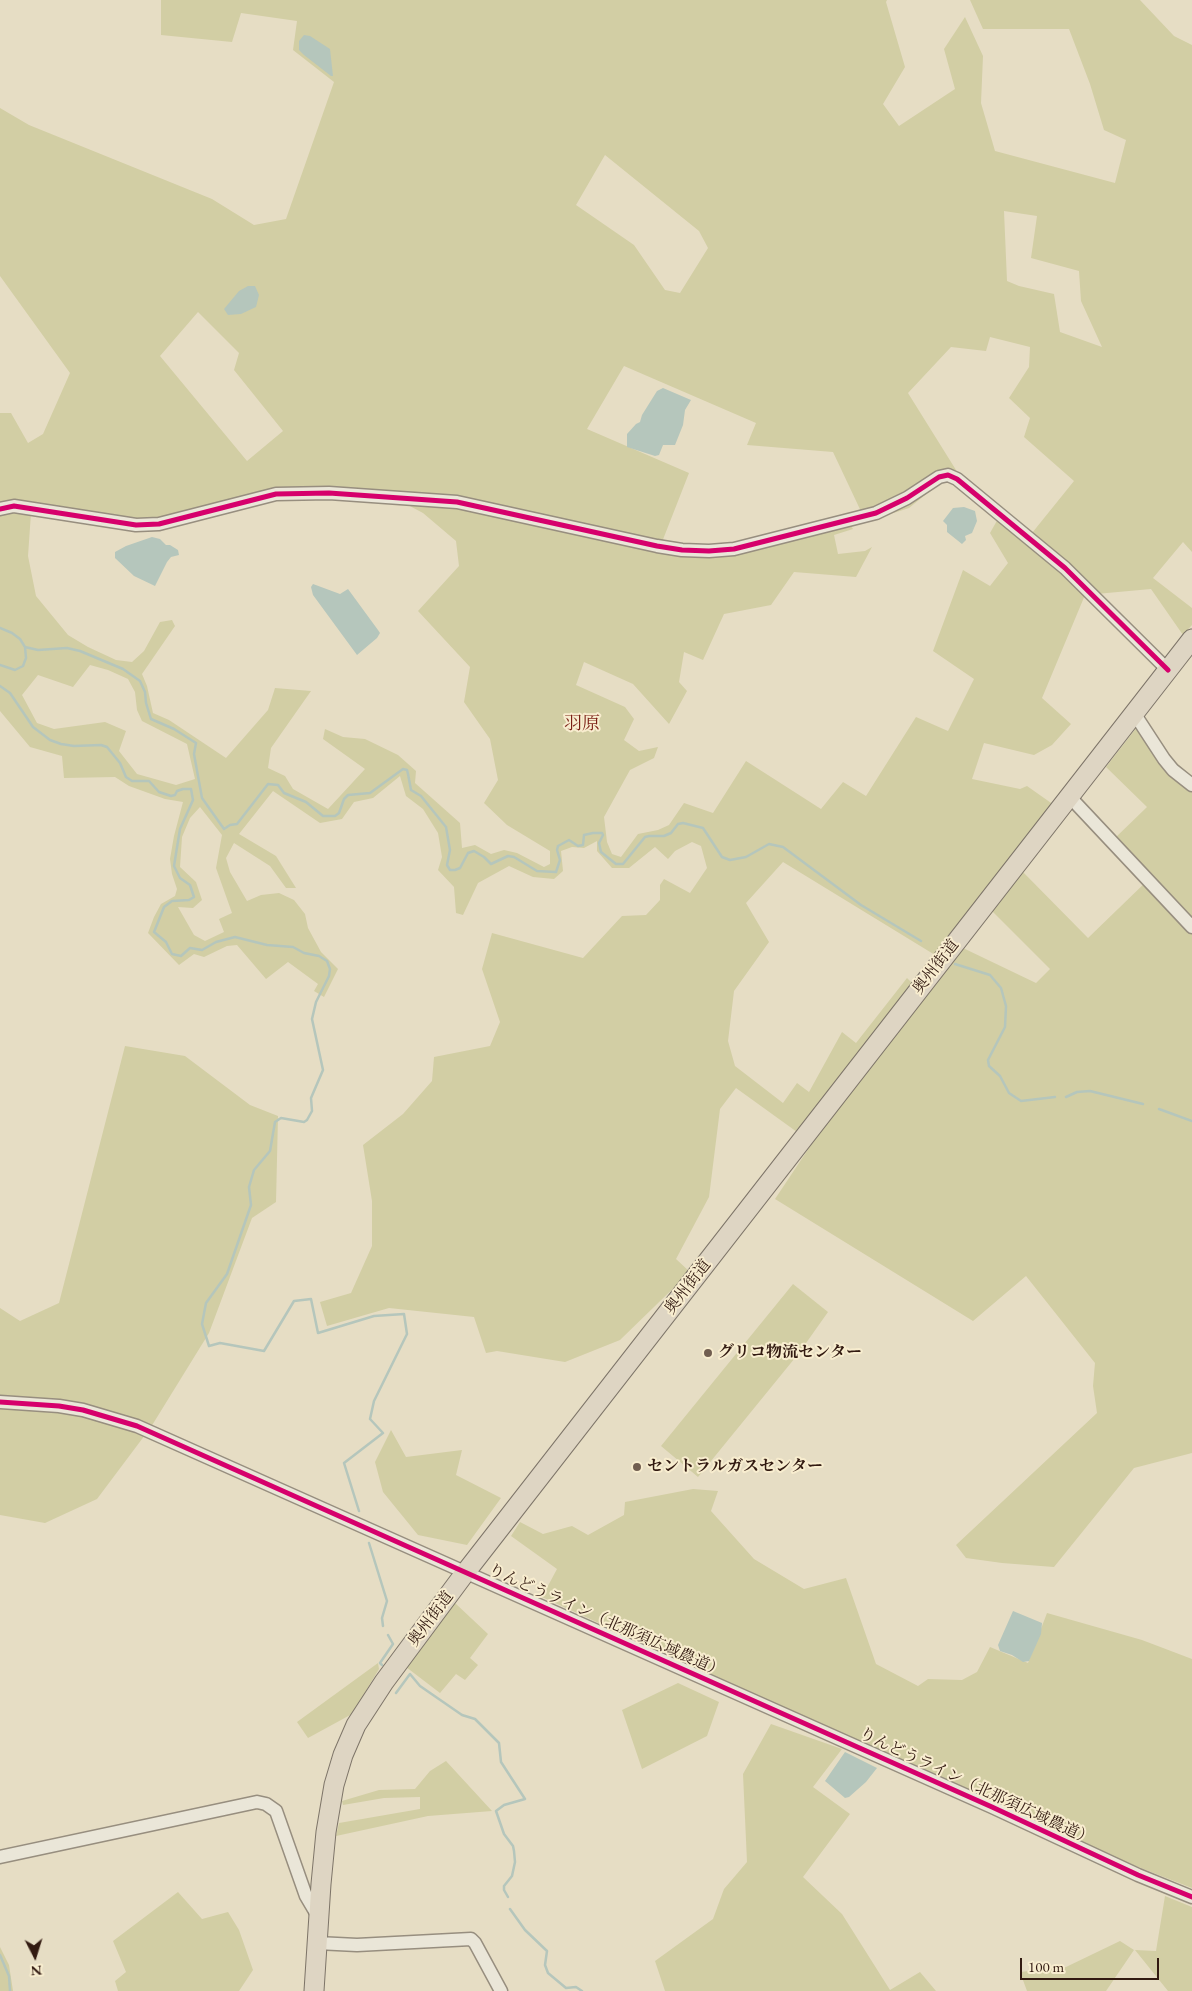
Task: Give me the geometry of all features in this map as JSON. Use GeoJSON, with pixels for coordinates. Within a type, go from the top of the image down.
{"type":"FeatureCollection","features":[{"type":"Feature","properties":{"kind":"highway","name":"奥州街道"},"geometry":{"type":"LineString","coordinates":[[314,1991],[326,1832],[334,1785],[342,1755],[356,1726],[384,1682],[465,1573],[1192,639]]}},
{"type":"Feature","properties":{"kind":"street"},"geometry":{"type":"LineString","coordinates":[[0,509],[14,506],[136,524],[159,524],[177,521],[252,498],[276,494],[329,493],[457,502],[658,546],[682,550],[709,551],[734,549],[876,513],[892,507],[940,477],[948,475],[957,479],[971,490],[1065,568],[1168,670]]}},
{"type":"Feature","properties":{"kind":"street"},"geometry":{"type":"LineString","coordinates":[[1134,713],[1164,759],[1173,770],[1192,785]]}},
{"type":"Feature","properties":{"kind":"street"},"geometry":{"type":"LineString","coordinates":[[1069,796],[1192,927]]}},
{"type":"Feature","properties":{"kind":"street","name":"りんどうライン（北那須広域農道）"},"geometry":{"type":"LineString","coordinates":[[0,1402],[59,1406],[83,1410],[137,1426],[975,1799],[1138,1875],[1192,1897]]}},
{"type":"Feature","properties":{"kind":"street"},"geometry":{"type":"LineString","coordinates":[[0,1858],[128,1828],[257,1802],[266,1804],[276,1811],[306,1896],[319,1918]]}},
{"type":"Feature","properties":{"kind":"street"},"geometry":{"type":"LineString","coordinates":[[317,1943],[357,1945],[471,1939],[501,1991]]}},
{"type":"Feature","properties":{"kind":"shaded area"},"geometry":{"type":"Polygon","coordinates":[[[161,0],[887,0],[905,67],[883,104],[899,126],[955,89],[944,49],[965,17],[983,56],[981,103],[995,151],[1115,183],[1126,140],[1104,130],[1090,84],[1069,29],[983,29],[970,0],[1140,0],[1174,36],[1192,45],[1192,552],[1183,542],[1153,578],[1192,608],[1192,625],[1183,635],[1151,589],[1085,595],[1042,698],[1071,724],[1052,745],[1034,755],[984,743],[972,779],[1020,789],[1027,786],[1054,805],[935,955],[783,862],[746,903],[769,942],[734,991],[728,1041],[735,1066],[783,1103],[797,1083],[809,1092],[842,1032],[856,1043],[907,978],[915,986],[797,1132],[736,1088],[720,1109],[709,1197],[676,1259],[690,1272],[620,1340],[565,1362],[497,1351],[486,1353],[474,1317],[389,1308],[327,1326],[320,1302],[351,1293],[372,1246],[372,1201],[363,1145],[403,1114],[432,1081],[434,1057],[490,1046],[500,1022],[482,969],[492,933],[583,958],[622,916],[646,915],[660,900],[660,885],[664,879],[690,893],[707,868],[701,846],[692,842],[675,851],[668,859],[655,847],[629,868],[612,868],[597,851],[597,841],[584,848],[572,847],[561,851],[563,871],[554,879],[533,877],[509,866],[478,883],[463,915],[456,913],[454,887],[438,870],[442,857],[438,833],[423,809],[406,796],[400,776],[373,798],[354,802],[342,819],[320,823],[273,791],[239,834],[276,856],[296,888],[286,888],[270,866],[234,843],[226,858],[230,872],[247,901],[261,895],[279,893],[294,900],[305,914],[308,928],[321,952],[338,969],[324,997],[314,991],[318,984],[288,962],[266,979],[237,945],[227,946],[204,957],[194,954],[179,965],[148,933],[161,904],[175,896],[177,889],[170,859],[183,802],[165,799],[129,786],[115,777],[64,778],[62,756],[30,747],[0,711],[0,413],[11,413],[28,443],[43,434],[70,373],[0,276],[0,108],[29,125],[212,199],[254,225],[286,219],[334,82],[293,50],[297,21],[241,13],[232,42],[161,35],[161,0]],[[605,155],[576,205],[634,245],[665,290],[680,293],[708,248],[699,231],[605,155]],[[1004,211],[1007,281],[1019,286],[1054,294],[1060,332],[1102,347],[1081,301],[1079,271],[1031,258],[1037,216],[1004,211]],[[198,312],[160,356],[247,461],[283,431],[234,370],[239,353],[198,312]],[[990,337],[986,351],[951,347],[908,393],[956,470],[909,508],[866,522],[833,452],[747,445],[756,423],[624,366],[587,429],[689,473],[662,542],[682,553],[849,523],[853,529],[834,535],[838,554],[865,551],[872,547],[856,577],[794,572],[771,605],[724,614],[703,660],[684,652],[679,682],[687,691],[669,724],[633,684],[584,662],[576,685],[625,707],[634,719],[624,740],[639,751],[658,747],[654,758],[630,770],[604,817],[607,842],[612,854],[621,857],[638,834],[658,830],[669,825],[684,803],[713,813],[746,761],[821,809],[843,782],[866,796],[916,717],[948,731],[974,679],[933,651],[963,570],[990,586],[1008,563],[990,533],[1003,510],[1032,533],[1074,481],[1024,437],[1030,418],[1009,398],[1029,367],[1030,347],[990,337]],[[310,498],[271,500],[180,525],[142,530],[31,513],[28,556],[36,596],[68,635],[116,660],[132,662],[144,651],[160,622],[172,620],[175,626],[142,674],[147,686],[153,713],[169,720],[226,758],[268,710],[275,688],[311,691],[271,748],[268,768],[285,776],[293,789],[328,809],[365,769],[323,739],[325,729],[343,737],[365,739],[398,755],[416,771],[415,783],[460,823],[462,848],[475,845],[491,854],[504,850],[517,853],[544,867],[550,864],[550,851],[507,825],[484,803],[498,780],[490,739],[464,702],[470,667],[418,611],[459,566],[456,541],[423,513],[406,504],[310,498]],[[90,665],[73,687],[38,675],[22,695],[37,723],[54,729],[105,722],[126,731],[119,751],[137,774],[176,785],[195,779],[187,744],[142,721],[137,710],[135,692],[128,679],[108,670],[90,665]],[[200,807],[190,818],[182,837],[180,867],[196,882],[202,900],[193,908],[178,907],[194,935],[205,941],[224,932],[219,919],[232,913],[216,868],[222,835],[200,807]]]}},
{"type":"Feature","properties":{"kind":"shaded area"},"geometry":{"type":"Polygon","coordinates":[[[304,35],[310,36],[330,49],[333,76],[299,50],[299,41],[304,35]]]}},
{"type":"Feature","properties":{"kind":"shaded area"},"geometry":{"type":"Polygon","coordinates":[[[248,286],[255,286],[259,295],[256,307],[241,314],[228,315],[224,309],[239,291],[248,286]]]}},
{"type":"Feature","properties":{"kind":"shaded area"},"geometry":{"type":"Polygon","coordinates":[[[663,388],[691,400],[685,410],[683,425],[675,445],[663,445],[659,455],[655,456],[627,447],[627,434],[640,422],[642,415],[657,391],[663,388]]]}},
{"type":"Feature","properties":{"kind":"shaded area"},"geometry":{"type":"Polygon","coordinates":[[[964,507],[975,511],[977,521],[972,533],[965,536],[966,540],[962,544],[947,532],[947,525],[943,521],[953,508],[964,507]]]}},
{"type":"Feature","properties":{"kind":"shaded area"},"geometry":{"type":"Polygon","coordinates":[[[152,537],[160,539],[166,545],[170,545],[178,550],[179,555],[171,557],[167,562],[155,586],[134,576],[115,558],[115,552],[152,537]]]}},
{"type":"Feature","properties":{"kind":"shaded area"},"geometry":{"type":"Polygon","coordinates":[[[313,584],[340,594],[348,589],[380,633],[377,638],[357,655],[313,595],[311,587],[313,584]]]}},
{"type":"Feature","properties":{"kind":"shaded area"},"geometry":{"type":"Polygon","coordinates":[[[1137,727],[1192,777],[1192,1453],[1134,1468],[1054,1567],[966,1558],[956,1545],[1097,1413],[1093,1386],[1095,1363],[1026,1276],[973,1321],[775,1199],[813,1142],[925,991],[963,948],[1036,983],[1050,969],[992,911],[1022,871],[1088,938],[1150,878],[1114,839],[1147,807],[1106,767],[1137,727]]]}},
{"type":"Feature","properties":{"kind":"shaded area"},"geometry":{"type":"Polygon","coordinates":[[[125,1046],[185,1056],[250,1105],[278,1116],[276,1202],[252,1218],[209,1333],[151,1427],[97,1499],[45,1523],[0,1515],[0,1308],[20,1321],[59,1303],[125,1046]]]}},
{"type":"Feature","properties":{"kind":"shaded area"},"geometry":{"type":"Polygon","coordinates":[[[793,1284],[828,1312],[799,1353],[698,1477],[661,1446],[793,1284]]]}},
{"type":"Feature","properties":{"kind":"shaded area"},"geometry":{"type":"Polygon","coordinates":[[[391,1430],[406,1457],[462,1450],[456,1475],[501,1498],[467,1545],[418,1535],[383,1492],[375,1462],[391,1430]]]}},
{"type":"Feature","properties":{"kind":"shaded area"},"geometry":{"type":"Polygon","coordinates":[[[693,1489],[718,1491],[711,1511],[754,1559],[804,1589],[846,1578],[876,1664],[918,1686],[928,1679],[962,1680],[977,1672],[990,1647],[1028,1663],[1047,1613],[1142,1640],[1192,1659],[1192,1888],[1100,1852],[542,1597],[557,1569],[511,1536],[520,1522],[543,1534],[572,1526],[588,1535],[624,1515],[625,1502],[693,1489]]]}},
{"type":"Feature","properties":{"kind":"shaded area"},"geometry":{"type":"Polygon","coordinates":[[[455,1603],[488,1634],[470,1658],[478,1665],[465,1680],[456,1674],[440,1693],[406,1667],[426,1638],[455,1603]]]}},
{"type":"Feature","properties":{"kind":"shaded area"},"geometry":{"type":"Polygon","coordinates":[[[1013,1611],[1042,1623],[1041,1634],[1029,1661],[1023,1662],[1012,1655],[1000,1651],[998,1645],[1013,1611]]]}},
{"type":"Feature","properties":{"kind":"shaded area"},"geometry":{"type":"Polygon","coordinates":[[[378,1663],[379,1669],[352,1714],[308,1738],[297,1722],[378,1663]]]}},
{"type":"Feature","properties":{"kind":"shaded area"},"geometry":{"type":"Polygon","coordinates":[[[678,1683],[719,1702],[707,1736],[642,1769],[622,1710],[678,1683]]]}},
{"type":"Feature","properties":{"kind":"shaded area"},"geometry":{"type":"Polygon","coordinates":[[[771,1724],[842,1749],[813,1787],[850,1814],[803,1877],[842,1914],[890,1990],[920,1972],[936,1991],[665,1991],[655,1961],[713,1919],[724,1889],[747,1862],[743,1774],[771,1724]]]}},
{"type":"Feature","properties":{"kind":"shaded area"},"geometry":{"type":"Polygon","coordinates":[[[845,1752],[877,1768],[866,1782],[849,1797],[845,1798],[825,1781],[845,1752]]]}},
{"type":"Feature","properties":{"kind":"shaded area"},"geometry":{"type":"Polygon","coordinates":[[[446,1761],[492,1811],[428,1816],[336,1836],[339,1823],[420,1809],[420,1797],[384,1798],[343,1805],[342,1801],[379,1790],[415,1789],[430,1771],[446,1761]]]}},
{"type":"Feature","properties":{"kind":"shaded area"},"geometry":{"type":"Polygon","coordinates":[[[178,1892],[202,1919],[228,1912],[239,1930],[253,1970],[239,1991],[118,1991],[115,1981],[126,1972],[113,1941],[178,1892]]]}},
{"type":"Feature","properties":{"kind":"shaded area"},"geometry":{"type":"Polygon","coordinates":[[[1165,1896],[1192,1907],[1192,1991],[1168,1991],[1135,1950],[1156,1951],[1165,1896]]]}},
{"type":"Feature","properties":{"kind":"shaded area"},"geometry":{"type":"Polygon","coordinates":[[[1120,1941],[1134,1950],[1106,1991],[1027,1991],[1020,1972],[1066,1967],[1120,1941]]]}},
{"type":"Feature","properties":{"kind":"shaded area"},"geometry":{"type":"Polygon","coordinates":[[[0,1947],[9,1965],[13,1991],[0,1991],[0,1947]]]}},
{"type":"Feature","properties":{"kind":"waterway"},"geometry":{"type":"LineString","coordinates":[[0,628],[20,639],[25,647],[38,650],[67,648],[80,651],[123,669],[140,681],[145,692],[151,719],[174,729],[196,743],[194,754],[202,798],[224,829],[230,825],[237,824],[268,784],[278,785],[284,793],[306,802],[323,816],[335,816],[339,813],[344,799],[348,795],[370,793],[403,769],[407,770],[411,790],[421,796],[446,827],[450,850],[447,865],[450,870],[460,868],[468,853],[474,851],[491,864],[508,856],[514,857],[537,871],[556,872],[560,860],[557,850],[558,846],[569,840],[578,846],[583,845],[584,835],[593,833],[602,833],[603,835],[599,843],[601,852],[616,864],[623,864],[645,837],[664,836],[671,833],[678,824],[683,823],[703,828],[722,857],[730,860],[746,857],[769,844],[783,847],[861,905],[921,941]]}},
{"type":"Feature","properties":{"kind":"waterway"},"geometry":{"type":"LineString","coordinates":[[0,665],[15,670],[23,666],[26,658],[25,647]]}},
{"type":"Feature","properties":{"kind":"waterway"},"geometry":{"type":"LineString","coordinates":[[0,686],[10,693],[33,727],[50,740],[74,746],[101,745],[107,747],[120,763],[126,777],[132,781],[149,781],[159,792],[171,796],[175,795],[177,791],[191,789],[193,800],[180,829],[174,866],[180,878],[190,885],[194,897],[189,900],[172,901],[164,907],[154,932],[166,942],[172,954],[181,956],[190,948],[202,950],[216,942],[235,937],[267,945],[293,947],[304,953],[319,956],[327,961],[330,969],[329,976],[316,1002],[312,1019],[323,1070],[311,1098],[312,1111],[304,1122],[281,1118],[275,1122],[270,1151],[254,1170],[249,1187],[251,1205],[227,1274],[206,1303],[202,1324],[209,1346],[220,1343],[264,1351],[294,1301],[311,1299],[318,1333],[374,1316],[404,1314],[407,1334],[374,1401],[370,1419],[383,1433],[344,1463],[359,1511]]}},
{"type":"Feature","properties":{"kind":"waterway"},"geometry":{"type":"LineString","coordinates":[[955,964],[990,975],[1001,988],[1006,1006],[1005,1027],[988,1060],[989,1066],[1000,1076],[1009,1093],[1021,1101],[1055,1097]]}},
{"type":"Feature","properties":{"kind":"waterway"},"geometry":{"type":"LineString","coordinates":[[1066,1097],[1077,1092],[1090,1091],[1143,1104]]}},
{"type":"Feature","properties":{"kind":"waterway"},"geometry":{"type":"LineString","coordinates":[[1159,1109],[1192,1121]]}},
{"type":"Feature","properties":{"kind":"waterway"},"geometry":{"type":"LineString","coordinates":[[369,1543],[387,1601],[382,1618],[383,1626]]}},
{"type":"Feature","properties":{"kind":"waterway"},"geometry":{"type":"LineString","coordinates":[[382,1665],[380,1663],[393,1644],[388,1635]]}},
{"type":"Feature","properties":{"kind":"waterway"},"geometry":{"type":"LineString","coordinates":[[396,1693],[410,1674],[420,1686],[462,1715],[475,1719],[499,1743],[501,1762],[525,1799],[504,1805],[496,1811],[504,1834],[513,1846],[514,1851],[515,1862],[512,1876],[504,1886],[508,1897]]}},
{"type":"Feature","properties":{"kind":"waterway"},"geometry":{"type":"LineString","coordinates":[[510,1909],[525,1930],[547,1951],[545,1965],[548,1973],[566,1988],[576,1987],[582,1991]]}},
{"type":"Feature","properties":{"kind":"waterway"},"geometry":{"type":"LineString","coordinates":[[0,1955],[9,1976],[10,1991]]}},
{"type":"Feature","properties":{"kind":"cycle path"},"geometry":{"type":"LineString","coordinates":[[0,509],[14,506],[136,525],[159,524],[276,494],[329,493],[457,502],[657,546],[682,550],[709,551],[734,549],[876,513],[907,498],[939,477],[948,475],[957,479],[1065,568],[1168,670]]}},
{"type":"Feature","properties":{"kind":"cycle path"},"geometry":{"type":"LineString","coordinates":[[0,1402],[59,1406],[83,1410],[137,1426],[992,1807],[1138,1875],[1192,1897]]}},
{"type":"Feature","properties":{"kind":"place","name":"グリコ物流センター"},"geometry":{"type":"Point","coordinates":[708,1353]}},
{"type":"Feature","properties":{"kind":"place","name":"セントラルガスセンター"},"geometry":{"type":"Point","coordinates":[637,1467]}},
{"type":"Feature","properties":{"kind":"district","name":"羽原"},"geometry":{"type":"Point","coordinates":[582,724]}}]}
